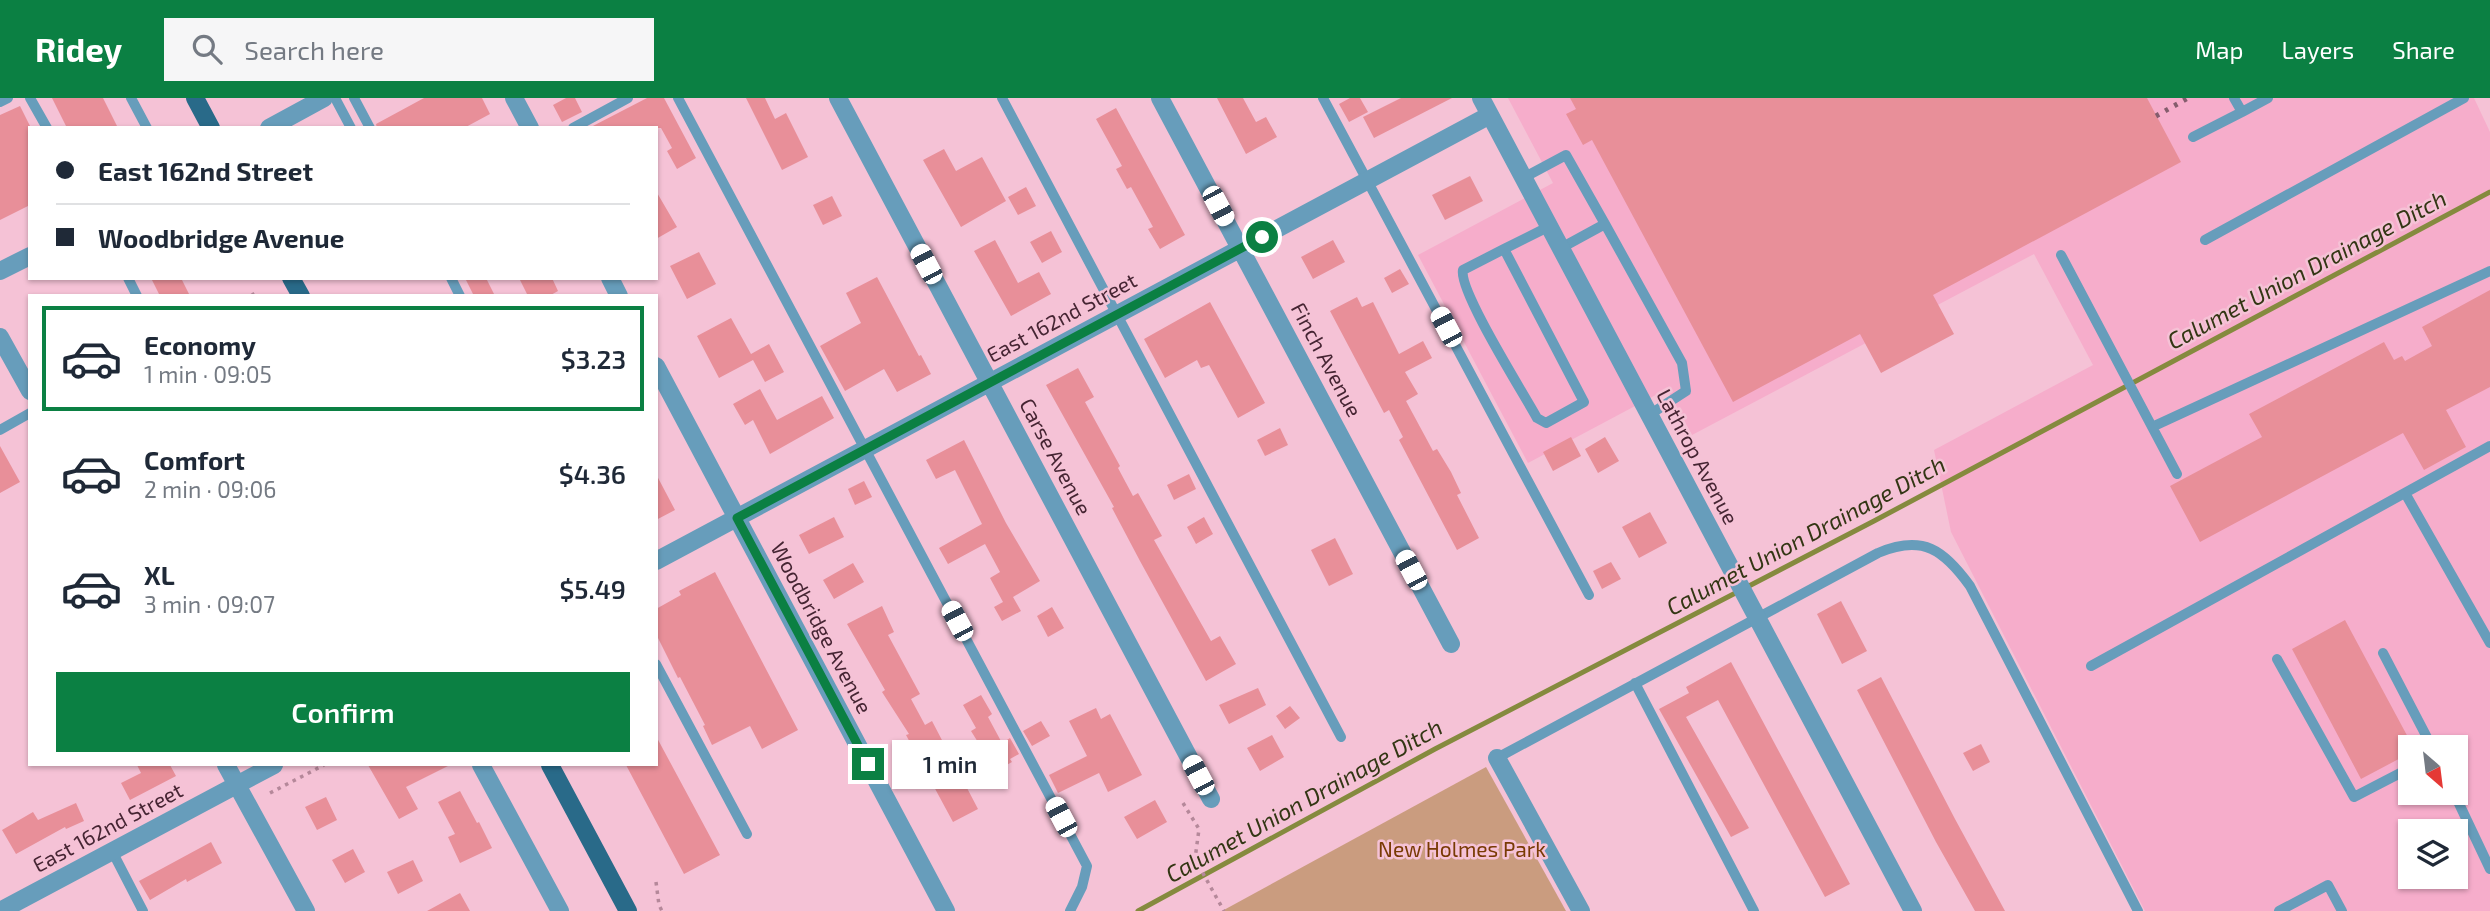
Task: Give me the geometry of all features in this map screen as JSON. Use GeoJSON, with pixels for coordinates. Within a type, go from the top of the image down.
{"type":"FeatureCollection","features":[{"type":"Feature","properties":{"kind":"main road"},"geometry":{"type":"LineString","coordinates":[[195,98],[210,126]]}},
{"type":"Feature","properties":{"kind":"main road"},"geometry":{"type":"LineString","coordinates":[[551,766],[628,911]]}},
{"type":"Feature","properties":{"kind":"street"},"geometry":{"type":"LineString","coordinates":[[514,98],[529,126]]}},
{"type":"Feature","properties":{"kind":"street","name":"Carse Avenue"},"geometry":{"type":"LineString","coordinates":[[838,98],[1212,799]]}},
{"type":"Feature","properties":{"kind":"street","name":"Finch Avenue"},"geometry":{"type":"LineString","coordinates":[[1160,98],[1451,644]]}},
{"type":"Feature","properties":{"kind":"street","name":"Lathrop Avenue"},"geometry":{"type":"LineString","coordinates":[[1481,98],[1913,911]]}},
{"type":"Feature","properties":{"kind":"street"},"geometry":{"type":"LineString","coordinates":[[281,125],[313,101]]}},
{"type":"Feature","properties":{"kind":"street","name":"East 162nd Street"},"geometry":{"type":"LineString","coordinates":[[658,560],[1490,115]]}},
{"type":"Feature","properties":{"kind":"street"},"geometry":{"type":"LineString","coordinates":[[0,271],[28,257]]}},
{"type":"Feature","properties":{"kind":"street"},"geometry":{"type":"LineString","coordinates":[[0,337],[28,387]]}},
{"type":"Feature","properties":{"kind":"street","name":"Woodbridge Avenue"},"geometry":{"type":"LineString","coordinates":[[658,370],[946,911]]}},
{"type":"Feature","properties":{"kind":"street"},"geometry":{"type":"LineString","coordinates":[[1497,758],[1581,911]]}},
{"type":"Feature","properties":{"kind":"street"},"geometry":{"type":"LineString","coordinates":[[227,766],[306,911]]}},
{"type":"Feature","properties":{"kind":"street","name":"East 162nd Street"},"geometry":{"type":"LineString","coordinates":[[0,911],[272,766]]}},
{"type":"Feature","properties":{"kind":"street"},"geometry":{"type":"LineString","coordinates":[[482,766],[560,911]]}},
{"type":"Feature","properties":{"kind":"lane"},"geometry":{"type":"LineString","coordinates":[[0,102],[8,98]]}},
{"type":"Feature","properties":{"kind":"lane"},"geometry":{"type":"LineString","coordinates":[[30,98],[46,126]]}},
{"type":"Feature","properties":{"kind":"lane"},"geometry":{"type":"LineString","coordinates":[[131,98],[146,126]]}},
{"type":"Feature","properties":{"kind":"lane"},"geometry":{"type":"LineString","coordinates":[[335,98],[350,126]]}},
{"type":"Feature","properties":{"kind":"lane"},"geometry":{"type":"LineString","coordinates":[[354,98],[369,126]]}},
{"type":"Feature","properties":{"kind":"lane"},"geometry":{"type":"LineString","coordinates":[[577,126],[628,98]]}},
{"type":"Feature","properties":{"kind":"lane"},"geometry":{"type":"LineString","coordinates":[[678,98],[1087,866],[1082,887],[1070,911]]}},
{"type":"Feature","properties":{"kind":"lane"},"geometry":{"type":"LineString","coordinates":[[1002,98],[1341,737]]}},
{"type":"Feature","properties":{"kind":"lane"},"geometry":{"type":"LineString","coordinates":[[1323,98],[1589,595]]}},
{"type":"Feature","properties":{"kind":"lane"},"geometry":{"type":"LineString","coordinates":[[2234,98],[2242,112]]}},
{"type":"Feature","properties":{"kind":"lane"},"geometry":{"type":"LineString","coordinates":[[2193,137],[2268,98]]}},
{"type":"Feature","properties":{"kind":"lane"},"geometry":{"type":"LineString","coordinates":[[2204,240],[2465,98]]}},
{"type":"Feature","properties":{"kind":"lane"},"geometry":{"type":"LineString","coordinates":[[1523,178],[1566,155],[1682,363],[1686,391],[1649,415]]}},
{"type":"Feature","properties":{"kind":"lane"},"geometry":{"type":"LineString","coordinates":[[1561,248],[1605,224]]}},
{"type":"Feature","properties":{"kind":"lane"},"geometry":{"type":"LineString","coordinates":[[1504,249],[1584,402],[1546,423],[1537,418],[1530,406],[1473,304],[1462,276],[1463,270],[1504,249],[1550,226]]}},
{"type":"Feature","properties":{"kind":"lane"},"geometry":{"type":"LineString","coordinates":[[2061,255],[2177,474]]}},
{"type":"Feature","properties":{"kind":"lane"},"geometry":{"type":"LineString","coordinates":[[2152,426],[2490,271]]}},
{"type":"Feature","properties":{"kind":"lane"},"geometry":{"type":"LineString","coordinates":[[0,430],[28,414]]}},
{"type":"Feature","properties":{"kind":"lane"},"geometry":{"type":"LineString","coordinates":[[2091,666],[2490,446]]}},
{"type":"Feature","properties":{"kind":"lane"},"geometry":{"type":"LineString","coordinates":[[2405,493],[2490,643]]}},
{"type":"Feature","properties":{"kind":"lane"},"geometry":{"type":"LineString","coordinates":[[1497,758],[1635,683],[1753,611],[1891,547],[1924,545],[1942,554],[1970,586],[2138,911]]}},
{"type":"Feature","properties":{"kind":"lane"},"geometry":{"type":"LineString","coordinates":[[2383,653],[2425,735]]}},
{"type":"Feature","properties":{"kind":"lane"},"geometry":{"type":"LineString","coordinates":[[2277,659],[2354,797],[2398,774]]}},
{"type":"Feature","properties":{"kind":"lane"},"geometry":{"type":"LineString","coordinates":[[658,668],[747,834]]}},
{"type":"Feature","properties":{"kind":"lane"},"geometry":{"type":"LineString","coordinates":[[1635,683],[1754,911]]}},
{"type":"Feature","properties":{"kind":"lane"},"geometry":{"type":"LineString","coordinates":[[2460,805],[2490,869]]}},
{"type":"Feature","properties":{"kind":"lane"},"geometry":{"type":"LineString","coordinates":[[111,851],[143,911]]}},
{"type":"Feature","properties":{"kind":"lane"},"geometry":{"type":"LineString","coordinates":[[2279,911],[2328,885],[2342,911]]}},
{"type":"Feature","properties":{"kind":"path"},"geometry":{"type":"LineString","coordinates":[[270,793],[322,766]]}},
{"type":"Feature","properties":{"kind":"path"},"geometry":{"type":"LineString","coordinates":[[1182,803],[1199,829],[1195,859],[1224,911]]}},
{"type":"Feature","properties":{"kind":"path"},"geometry":{"type":"LineString","coordinates":[[656,882],[662,911]]}},
{"type":"Feature","properties":{"kind":"shaded area"},"geometry":{"type":"Polygon","coordinates":[[[1508,98],[2474,98],[2490,132],[2490,911],[2145,911],[1951,532],[1934,450],[2093,365],[2034,254],[1692,435],[1667,389],[1528,463],[1418,255],[1553,183],[1508,98]]]}},
{"type":"Feature","properties":{"kind":"green space","name":"New Holmes Park"},"geometry":{"type":"Polygon","coordinates":[[[1486,767],[1566,911],[1222,911],[1486,767]]]}},
{"type":"Feature","properties":{"kind":"building"},"geometry":{"type":"Polygon","coordinates":[[[52,98],[103,98],[117,126],[66,126],[52,98]]]}},
{"type":"Feature","properties":{"kind":"building"},"geometry":{"type":"Polygon","coordinates":[[[424,98],[482,98],[490,114],[468,126],[376,124],[424,98]]]}},
{"type":"Feature","properties":{"kind":"building"},"geometry":{"type":"Polygon","coordinates":[[[566,98],[575,98],[582,112],[562,122],[553,105],[566,98]]]}},
{"type":"Feature","properties":{"kind":"building"},"geometry":{"type":"Polygon","coordinates":[[[647,98],[664,98],[696,158],[677,169],[667,151],[672,148],[658,126],[593,126],[647,98]]]}},
{"type":"Feature","properties":{"kind":"building"},"geometry":{"type":"Polygon","coordinates":[[[746,98],[765,98],[775,119],[786,113],[808,157],[782,170],[746,98]]]}},
{"type":"Feature","properties":{"kind":"building"},"geometry":{"type":"Polygon","coordinates":[[[1217,98],[1243,98],[1256,122],[1266,117],[1277,137],[1246,154],[1217,98]]]}},
{"type":"Feature","properties":{"kind":"building"},"geometry":{"type":"Polygon","coordinates":[[[1350,98],[1360,98],[1368,112],[1349,122],[1339,104],[1350,98]]]}},
{"type":"Feature","properties":{"kind":"building"},"geometry":{"type":"Polygon","coordinates":[[[1401,98],[1452,98],[1374,138],[1363,117],[1401,98]]]}},
{"type":"Feature","properties":{"kind":"building"},"geometry":{"type":"Polygon","coordinates":[[[1570,98],[2147,98],[2181,162],[1933,295],[1954,334],[1881,373],[1860,334],[1733,402],[1592,140],[1583,145],[1566,114],[1576,109],[1570,98]]]}},
{"type":"Feature","properties":{"kind":"building"},"geometry":{"type":"Polygon","coordinates":[[[20,106],[30,126],[28,206],[0,220],[0,115],[20,106]]]}},
{"type":"Feature","properties":{"kind":"building"},"geometry":{"type":"Polygon","coordinates":[[[1116,108],[1185,235],[1160,249],[1148,229],[1153,227],[1131,187],[1127,189],[1116,169],[1122,166],[1096,119],[1116,108]]]}},
{"type":"Feature","properties":{"kind":"building"},"geometry":{"type":"Polygon","coordinates":[[[944,149],[956,171],[982,157],[1006,201],[961,227],[923,160],[944,149]]]}},
{"type":"Feature","properties":{"kind":"building"},"geometry":{"type":"Polygon","coordinates":[[[1470,176],[1483,201],[1445,220],[1432,195],[1470,176]]]}},
{"type":"Feature","properties":{"kind":"building"},"geometry":{"type":"Polygon","coordinates":[[[1026,187],[1036,206],[1018,215],[1008,197],[1026,187]]]}},
{"type":"Feature","properties":{"kind":"building"},"geometry":{"type":"Polygon","coordinates":[[[658,194],[677,227],[658,238],[658,194]]]}},
{"type":"Feature","properties":{"kind":"building"},"geometry":{"type":"Polygon","coordinates":[[[832,196],[842,216],[823,225],[813,205],[832,196]]]}},
{"type":"Feature","properties":{"kind":"building"},"geometry":{"type":"Polygon","coordinates":[[[1051,231],[1062,252],[1042,263],[1030,242],[1051,231]]]}},
{"type":"Feature","properties":{"kind":"building"},"geometry":{"type":"Polygon","coordinates":[[[995,240],[1018,283],[1039,272],[1051,294],[1011,316],[974,251],[995,240]]]}},
{"type":"Feature","properties":{"kind":"building"},"geometry":{"type":"Polygon","coordinates":[[[1333,240],[1345,262],[1313,279],[1301,257],[1333,240]]]}},
{"type":"Feature","properties":{"kind":"building"},"geometry":{"type":"Polygon","coordinates":[[[699,252],[716,284],[687,299],[670,266],[699,252]]]}},
{"type":"Feature","properties":{"kind":"building"},"geometry":{"type":"Polygon","coordinates":[[[1400,269],[1409,284],[1392,293],[1384,278],[1400,269]]]}},
{"type":"Feature","properties":{"kind":"building"},"geometry":{"type":"Polygon","coordinates":[[[877,277],[931,374],[897,392],[884,369],[845,391],[820,346],[861,323],[846,293],[877,277]]]}},
{"type":"Feature","properties":{"kind":"building"},"geometry":{"type":"Polygon","coordinates":[[[152,280],[182,280],[189,294],[159,294],[152,280]]]}},
{"type":"Feature","properties":{"kind":"building"},"geometry":{"type":"Polygon","coordinates":[[[466,280],[487,280],[494,294],[473,294],[466,280]]]}},
{"type":"Feature","properties":{"kind":"building"},"geometry":{"type":"Polygon","coordinates":[[[520,280],[553,280],[558,291],[553,294],[527,294],[520,280]]]}},
{"type":"Feature","properties":{"kind":"building"},"geometry":{"type":"Polygon","coordinates":[[[2490,290],[2490,387],[2446,410],[2466,447],[2424,470],[2403,433],[2200,542],[2170,486],[2262,437],[2249,414],[2384,342],[2394,360],[2402,356],[2405,361],[2432,346],[2422,327],[2490,290]]]}},
{"type":"Feature","properties":{"kind":"building"},"geometry":{"type":"Polygon","coordinates":[[[1357,297],[1362,307],[1373,302],[1399,354],[1423,341],[1432,358],[1405,372],[1418,394],[1406,401],[1433,451],[1437,449],[1451,472],[1461,493],[1457,495],[1479,538],[1457,550],[1399,440],[1403,437],[1389,410],[1384,413],[1330,311],[1357,297]]]}},
{"type":"Feature","properties":{"kind":"building"},"geometry":{"type":"Polygon","coordinates":[[[1210,302],[1265,403],[1238,418],[1209,365],[1201,368],[1197,360],[1165,378],[1144,339],[1210,302]]]}},
{"type":"Feature","properties":{"kind":"building"},"geometry":{"type":"Polygon","coordinates":[[[731,318],[751,354],[769,344],[784,372],[765,382],[753,360],[719,378],[697,336],[731,318]]]}},
{"type":"Feature","properties":{"kind":"building"},"geometry":{"type":"Polygon","coordinates":[[[1078,368],[1094,397],[1085,402],[1120,466],[1118,468],[1133,496],[1138,493],[1162,536],[1154,540],[1211,641],[1220,636],[1236,664],[1206,681],[1046,385],[1078,368]]]}},
{"type":"Feature","properties":{"kind":"building"},"geometry":{"type":"Polygon","coordinates":[[[760,389],[777,420],[822,396],[834,418],[770,454],[753,420],[745,425],[733,404],[760,389]]]}},
{"type":"Feature","properties":{"kind":"building"},"geometry":{"type":"Polygon","coordinates":[[[1280,428],[1288,445],[1265,456],[1257,440],[1280,428]]]}},
{"type":"Feature","properties":{"kind":"building"},"geometry":{"type":"Polygon","coordinates":[[[1571,437],[1581,456],[1553,471],[1543,452],[1571,437]]]}},
{"type":"Feature","properties":{"kind":"building"},"geometry":{"type":"Polygon","coordinates":[[[1605,437],[1619,461],[1598,473],[1585,449],[1605,437]]]}},
{"type":"Feature","properties":{"kind":"building"},"geometry":{"type":"Polygon","coordinates":[[[964,440],[1006,523],[1040,581],[1013,597],[1021,611],[1002,621],[994,607],[1003,602],[990,578],[1000,572],[985,544],[948,564],[939,548],[982,524],[955,470],[936,479],[926,460],[964,440]]]}},
{"type":"Feature","properties":{"kind":"building"},"geometry":{"type":"Polygon","coordinates":[[[0,446],[20,482],[0,493],[0,446]]]}},
{"type":"Feature","properties":{"kind":"building"},"geometry":{"type":"Polygon","coordinates":[[[1189,474],[1196,489],[1174,500],[1167,485],[1189,474]]]}},
{"type":"Feature","properties":{"kind":"building"},"geometry":{"type":"Polygon","coordinates":[[[658,478],[675,510],[658,519],[658,478]]]}},
{"type":"Feature","properties":{"kind":"building"},"geometry":{"type":"Polygon","coordinates":[[[864,481],[872,497],[855,505],[848,489],[864,481]]]}},
{"type":"Feature","properties":{"kind":"building"},"geometry":{"type":"Polygon","coordinates":[[[1650,512],[1667,543],[1639,558],[1622,527],[1650,512]]]}},
{"type":"Feature","properties":{"kind":"building"},"geometry":{"type":"Polygon","coordinates":[[[834,517],[844,537],[809,554],[799,535],[834,517]]]}},
{"type":"Feature","properties":{"kind":"building"},"geometry":{"type":"Polygon","coordinates":[[[1204,517],[1213,534],[1196,544],[1187,527],[1204,517]]]}},
{"type":"Feature","properties":{"kind":"building"},"geometry":{"type":"Polygon","coordinates":[[[1335,538],[1353,574],[1329,586],[1311,550],[1335,538]]]}},
{"type":"Feature","properties":{"kind":"building"},"geometry":{"type":"Polygon","coordinates":[[[1611,562],[1621,579],[1602,589],[1593,571],[1611,562]]]}},
{"type":"Feature","properties":{"kind":"building"},"geometry":{"type":"Polygon","coordinates":[[[853,563],[864,582],[834,599],[823,580],[853,563]]]}},
{"type":"Feature","properties":{"kind":"building"},"geometry":{"type":"Polygon","coordinates":[[[715,572],[798,730],[762,749],[750,726],[712,745],[703,726],[705,725],[658,638],[658,608],[681,595],[679,591],[715,572]]]}},
{"type":"Feature","properties":{"kind":"building"},"geometry":{"type":"Polygon","coordinates":[[[1841,601],[1867,651],[1842,664],[1817,614],[1841,601]]]}},
{"type":"Feature","properties":{"kind":"building"},"geometry":{"type":"Polygon","coordinates":[[[882,606],[894,632],[888,635],[920,694],[911,699],[925,725],[932,721],[978,809],[953,822],[906,735],[909,734],[882,692],[885,690],[847,624],[882,606]]]}},
{"type":"Feature","properties":{"kind":"building"},"geometry":{"type":"Polygon","coordinates":[[[1052,607],[1064,628],[1048,637],[1037,616],[1052,607]]]}},
{"type":"Feature","properties":{"kind":"building"},"geometry":{"type":"Polygon","coordinates":[[[2345,620],[2407,735],[2398,735],[2398,759],[2361,779],[2292,649],[2345,620]]]}},
{"type":"Feature","properties":{"kind":"building"},"geometry":{"type":"Polygon","coordinates":[[[1731,662],[1850,884],[1825,897],[1718,700],[1686,717],[1749,828],[1731,837],[1659,709],[1689,693],[1686,687],[1731,662]]]}},
{"type":"Feature","properties":{"kind":"building"},"geometry":{"type":"Polygon","coordinates":[[[1881,677],[2005,911],[1975,911],[1936,842],[1857,690],[1881,677]]]}},
{"type":"Feature","properties":{"kind":"building"},"geometry":{"type":"Polygon","coordinates":[[[1258,688],[1266,705],[1229,724],[1219,705],[1258,688]]]}},
{"type":"Feature","properties":{"kind":"building"},"geometry":{"type":"Polygon","coordinates":[[[981,695],[992,714],[988,717],[1002,743],[1010,738],[1019,754],[1010,759],[1012,762],[996,771],[971,731],[976,728],[963,705],[981,695]]]}},
{"type":"Feature","properties":{"kind":"building"},"geometry":{"type":"Polygon","coordinates":[[[1290,706],[1300,718],[1285,729],[1276,716],[1290,706]]]}},
{"type":"Feature","properties":{"kind":"building"},"geometry":{"type":"Polygon","coordinates":[[[1096,708],[1101,719],[1110,714],[1142,775],[1108,792],[1099,773],[1058,793],[1049,775],[1087,756],[1069,721],[1096,708]]]}},
{"type":"Feature","properties":{"kind":"building"},"geometry":{"type":"Polygon","coordinates":[[[1041,721],[1050,736],[1032,746],[1023,731],[1041,721]]]}},
{"type":"Feature","properties":{"kind":"building"},"geometry":{"type":"Polygon","coordinates":[[[1272,735],[1284,757],[1260,771],[1247,748],[1272,735]]]}},
{"type":"Feature","properties":{"kind":"building"},"geometry":{"type":"Polygon","coordinates":[[[658,740],[720,855],[684,874],[627,766],[658,766],[658,740]]]}},
{"type":"Feature","properties":{"kind":"building"},"geometry":{"type":"Polygon","coordinates":[[[1981,744],[1990,762],[1973,771],[1963,753],[1981,744]]]}},
{"type":"Feature","properties":{"kind":"building"},"geometry":{"type":"Polygon","coordinates":[[[138,766],[171,766],[176,776],[130,800],[121,783],[141,773],[138,766]]]}},
{"type":"Feature","properties":{"kind":"building"},"geometry":{"type":"Polygon","coordinates":[[[369,766],[448,766],[406,787],[418,809],[399,819],[369,766]]]}},
{"type":"Feature","properties":{"kind":"building"},"geometry":{"type":"Polygon","coordinates":[[[460,791],[492,848],[460,863],[448,837],[455,834],[438,802],[460,791]]]}},
{"type":"Feature","properties":{"kind":"building"},"geometry":{"type":"Polygon","coordinates":[[[326,797],[337,820],[317,830],[305,807],[326,797]]]}},
{"type":"Feature","properties":{"kind":"building"},"geometry":{"type":"Polygon","coordinates":[[[1155,800],[1167,822],[1137,839],[1124,817],[1155,800]]]}},
{"type":"Feature","properties":{"kind":"building"},"geometry":{"type":"Polygon","coordinates":[[[76,803],[84,821],[66,829],[65,827],[16,854],[2,830],[33,812],[38,820],[76,803]]]}},
{"type":"Feature","properties":{"kind":"building"},"geometry":{"type":"Polygon","coordinates":[[[211,842],[222,863],[187,882],[186,879],[150,900],[139,881],[211,842]]]}},
{"type":"Feature","properties":{"kind":"building"},"geometry":{"type":"Polygon","coordinates":[[[353,849],[365,872],[345,883],[332,860],[353,849]]]}},
{"type":"Feature","properties":{"kind":"building"},"geometry":{"type":"Polygon","coordinates":[[[413,860],[423,881],[398,894],[387,872],[413,860]]]}},
{"type":"Feature","properties":{"kind":"building"},"geometry":{"type":"Polygon","coordinates":[[[460,893],[470,911],[427,911],[460,893]]]}},
{"type":"Feature","properties":{"kind":"waterway","name":"Calumet Union Drainage Ditch"},"geometry":{"type":"LineString","coordinates":[[1138,911],[1435,749],[1874,521],[2490,192]]}},
{"type":"Feature","properties":{"kind":"railway"},"geometry":{"type":"LineString","coordinates":[[2156,116],[2188,98]]}},
{"type":"Feature","properties":{"kind":"route"},"geometry":{"type":"LineString","coordinates":[[868,764],[737,518],[1262,237]]}}]}
